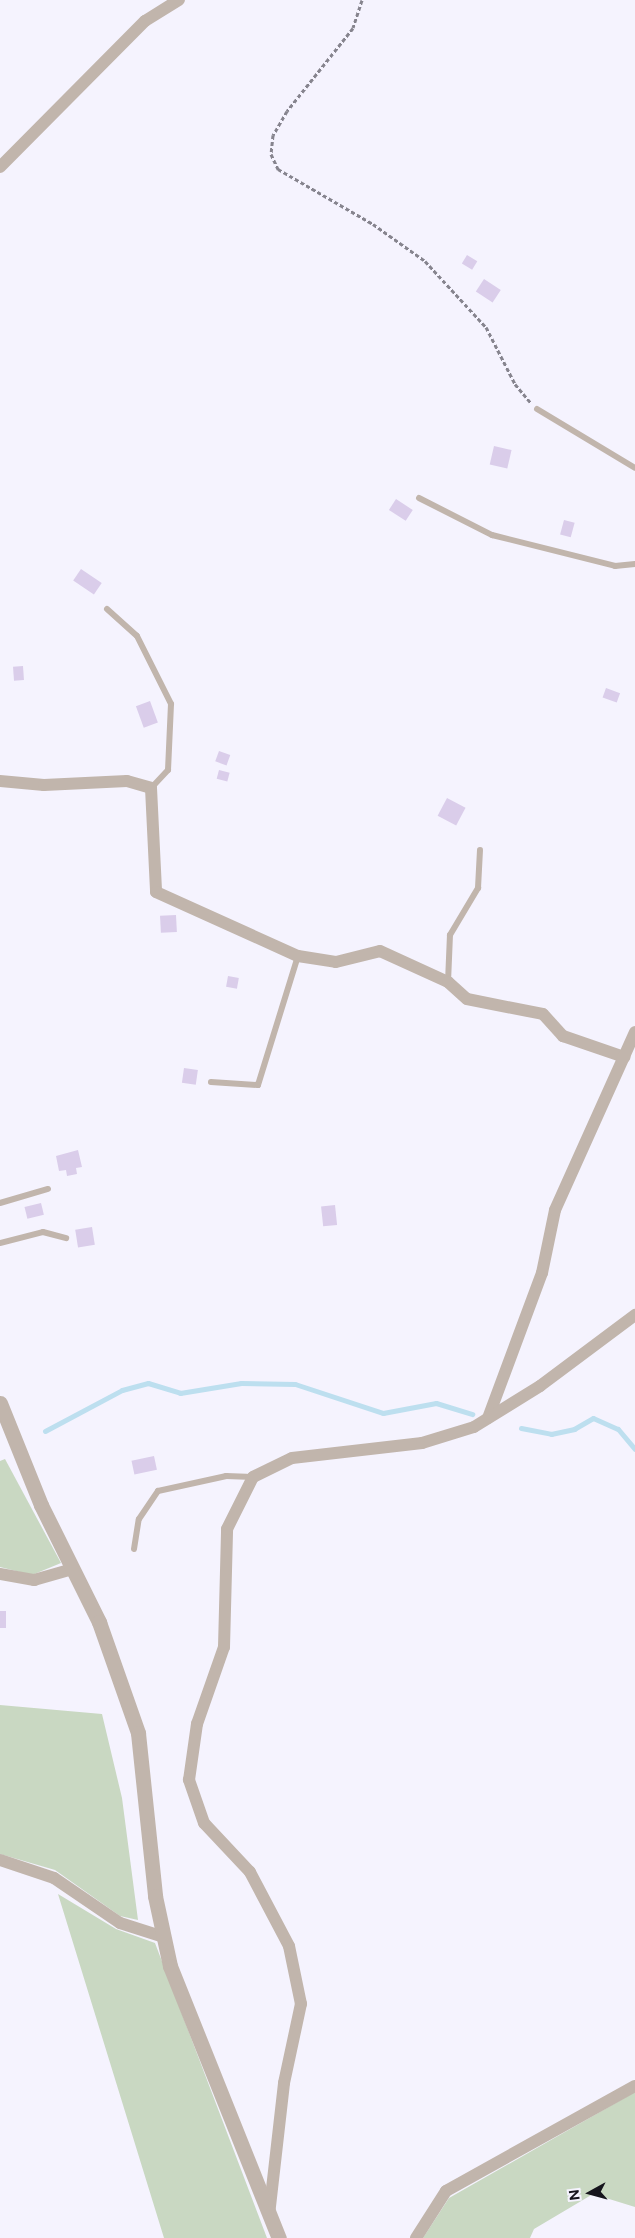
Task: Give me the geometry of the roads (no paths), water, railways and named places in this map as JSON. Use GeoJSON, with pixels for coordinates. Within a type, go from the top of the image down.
{"type":"FeatureCollection","features":[{"type":"Feature","properties":{"kind":"street"},"geometry":{"type":"LineString","coordinates":[[0,167],[145,21],[179,0]]}},
{"type":"Feature","properties":{"kind":"street"},"geometry":{"type":"LineString","coordinates":[[0,781],[44,785],[127,780],[151,788],[156,892],[298,956],[336,962],[380,951],[448,982],[466,999],[543,1014],[563,1036],[624,1057]]}},
{"type":"Feature","properties":{"kind":"street"},"geometry":{"type":"LineString","coordinates":[[488,1418],[542,1272],[555,1210],[635,1032]]}},
{"type":"Feature","properties":{"kind":"street"},"geometry":{"type":"LineString","coordinates":[[269,2215],[284,2083],[301,2004],[289,1946],[250,1872],[204,1823],[189,1780],[197,1724],[224,1647],[227,1529],[252,1477],[292,1458],[422,1443],[488,1418],[635,1315]]}},
{"type":"Feature","properties":{"kind":"street"},"geometry":{"type":"LineString","coordinates":[[0,1403],[73,1569],[99,1622],[138,1733],[164,1937],[170,1966],[279,2238]]}},
{"type":"Feature","properties":{"kind":"street"},"geometry":{"type":"LineString","coordinates":[[0,1574],[34,1580],[73,1569]]}},
{"type":"Feature","properties":{"kind":"street"},"geometry":{"type":"LineString","coordinates":[[0,1860],[54,1878],[120,1923],[164,1937]]}},
{"type":"Feature","properties":{"kind":"street"},"geometry":{"type":"LineString","coordinates":[[416,2238],[446,2191],[635,2086]]}},
{"type":"Feature","properties":{"kind":"lane"},"geometry":{"type":"LineString","coordinates":[[537,409],[635,468]]}},
{"type":"Feature","properties":{"kind":"lane"},"geometry":{"type":"LineString","coordinates":[[420,498],[492,535],[615,566],[635,564]]}},
{"type":"Feature","properties":{"kind":"lane"},"geometry":{"type":"LineString","coordinates":[[107,609],[137,636],[171,704],[168,770],[151,788]]}},
{"type":"Feature","properties":{"kind":"lane"},"geometry":{"type":"LineString","coordinates":[[448,982],[450,935],[478,888],[480,850]]}},
{"type":"Feature","properties":{"kind":"lane"},"geometry":{"type":"LineString","coordinates":[[211,1082],[258,1085],[298,956]]}},
{"type":"Feature","properties":{"kind":"lane"},"geometry":{"type":"LineString","coordinates":[[0,1203],[48,1189]]}},
{"type":"Feature","properties":{"kind":"lane"},"geometry":{"type":"LineString","coordinates":[[0,1243],[43,1232],[66,1238]]}},
{"type":"Feature","properties":{"kind":"lane"},"geometry":{"type":"LineString","coordinates":[[134,1550],[139,1519],[158,1491],[226,1476],[252,1477]]}},
{"type":"Feature","properties":{"kind":"waterway"},"geometry":{"type":"LineString","coordinates":[[45,1431],[122,1390],[148,1383],[180,1393],[241,1383],[295,1384],[383,1413],[436,1403],[472,1414]]}},
{"type":"Feature","properties":{"kind":"waterway"},"geometry":{"type":"LineString","coordinates":[[521,1428],[551,1434],[574,1429],[593,1418],[618,1429],[635,1449]]}}]}
